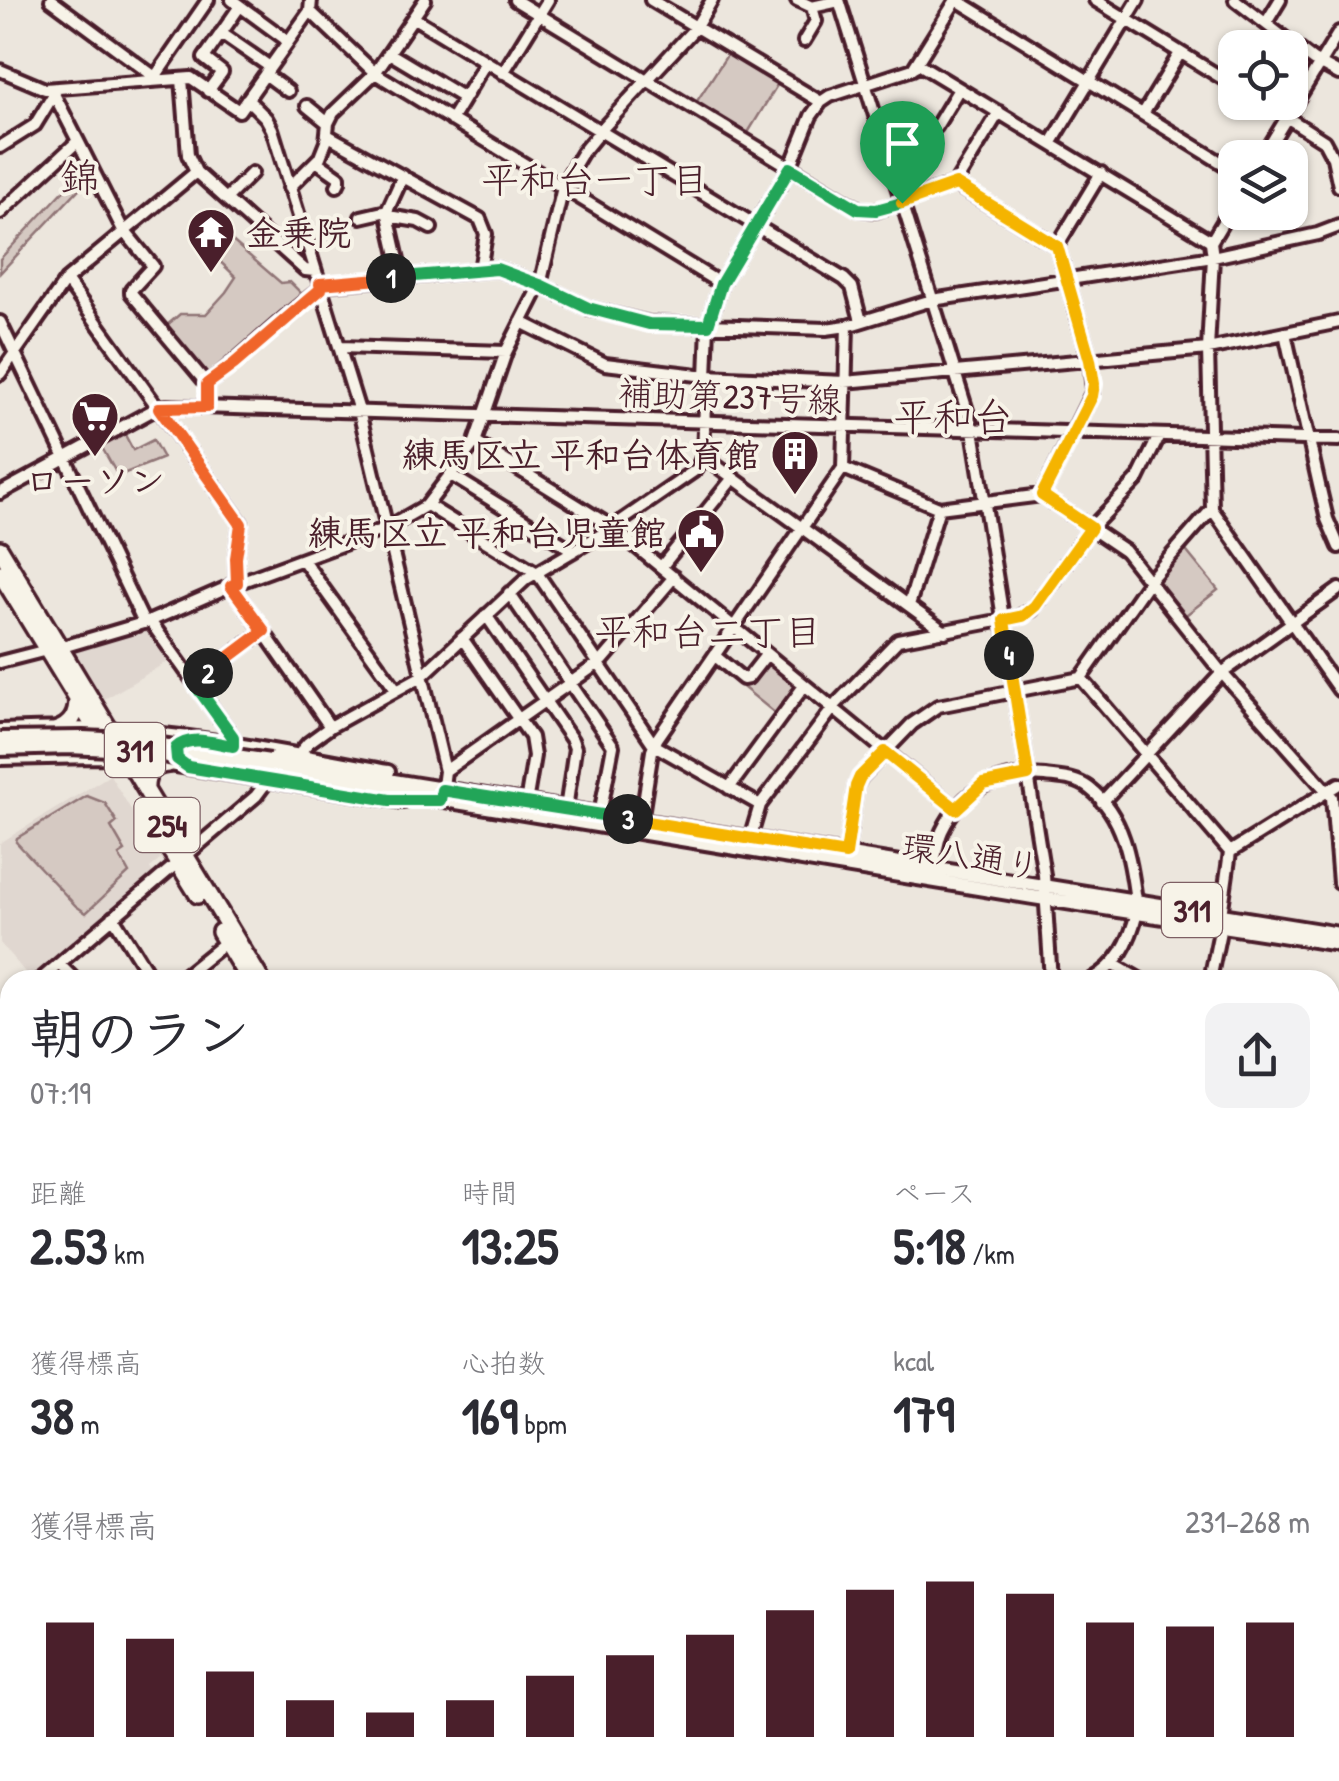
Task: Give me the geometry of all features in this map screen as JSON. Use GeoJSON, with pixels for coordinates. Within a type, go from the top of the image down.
{"type":"FeatureCollection","features":[{"type":"Feature","properties":{"kind":"highway","name":"254"},"geometry":{"type":"LineString","coordinates":[[0,549],[77,700],[102,730]]}},
{"type":"Feature","properties":{"kind":"highway","name":"254"},"geometry":{"type":"LineString","coordinates":[[0,573],[53,649],[255,970]]}},
{"type":"Feature","properties":{"kind":"highway"},"geometry":{"type":"LineString","coordinates":[[57,730],[70,722],[77,700]]}},
{"type":"Feature","properties":{"kind":"highway","name":"254"},"geometry":{"type":"LineString","coordinates":[[119,757],[146,790],[242,970]]}},
{"type":"Feature","properties":{"kind":"highway"},"geometry":{"type":"LineString","coordinates":[[146,790],[152,770],[168,764]]}},
{"type":"Feature","properties":{"kind":"main road"},"geometry":{"type":"LineString","coordinates":[[39,730],[40,758]]}},
{"type":"Feature","properties":{"kind":"main road"},"geometry":{"type":"LineString","coordinates":[[0,731],[102,730],[233,746],[424,779],[441,795]]}},
{"type":"Feature","properties":{"kind":"main road","name":"環八通り"},"geometry":{"type":"LineString","coordinates":[[0,740],[126,740],[269,771]]}},
{"type":"Feature","properties":{"kind":"main road"},"geometry":{"type":"LineString","coordinates":[[188,740],[180,743],[175,752],[177,759],[188,767]]}},
{"type":"Feature","properties":{"kind":"main road","name":"環八通り"},"geometry":{"type":"LineString","coordinates":[[0,749],[129,750],[441,795],[1222,920],[1339,944]]}},
{"type":"Feature","properties":{"kind":"main road"},"geometry":{"type":"LineString","coordinates":[[0,758],[119,757],[188,767],[269,771]]}},
{"type":"Feature","properties":{"kind":"main road","name":"環八通り"},"geometry":{"type":"LineString","coordinates":[[441,795],[641,820],[934,868],[1046,893]]}},
{"type":"Feature","properties":{"kind":"main road","name":"環八通り"},"geometry":{"type":"LineString","coordinates":[[1222,920],[1339,934]]}},
{"type":"Feature","properties":{"kind":"street"},"geometry":{"type":"LineString","coordinates":[[52,0],[156,80]]}},
{"type":"Feature","properties":{"kind":"street"},"geometry":{"type":"LineString","coordinates":[[156,80],[208,0]]}},
{"type":"Feature","properties":{"kind":"street"},"geometry":{"type":"LineString","coordinates":[[290,188],[324,151],[333,113],[375,73],[425,0]]}},
{"type":"Feature","properties":{"kind":"street"},"geometry":{"type":"LineString","coordinates":[[515,0],[858,209],[876,210],[956,184],[999,112]]}},
{"type":"Feature","properties":{"kind":"street"},"geometry":{"type":"LineString","coordinates":[[504,73],[548,0]]}},
{"type":"Feature","properties":{"kind":"street"},"geometry":{"type":"LineString","coordinates":[[651,0],[822,102]]}},
{"type":"Feature","properties":{"kind":"street"},"geometry":{"type":"LineString","coordinates":[[0,662],[147,622],[234,584],[387,528],[427,505],[475,442],[506,352],[540,285],[562,187],[582,153],[696,27],[712,0]]}},
{"type":"Feature","properties":{"kind":"street"},"geometry":{"type":"LineString","coordinates":[[797,0],[812,6],[842,1],[973,430],[1046,893],[1050,970]]}},
{"type":"Feature","properties":{"kind":"street"},"geometry":{"type":"LineString","coordinates":[[301,756],[308,743],[330,726],[422,676],[509,593],[537,572],[612,527],[696,469],[704,456],[708,325],[721,284],[790,168],[811,116],[830,96],[913,69],[957,0],[1218,160]]}},
{"type":"Feature","properties":{"kind":"street"},"geometry":{"type":"LineString","coordinates":[[1095,0],[1218,76]]}},
{"type":"Feature","properties":{"kind":"street"},"geometry":{"type":"LineString","coordinates":[[1051,144],[1138,0]]}},
{"type":"Feature","properties":{"kind":"street"},"geometry":{"type":"LineString","coordinates":[[1235,0],[1319,64],[1339,74]]}},
{"type":"Feature","properties":{"kind":"street"},"geometry":{"type":"LineString","coordinates":[[1266,23],[1280,0]]}},
{"type":"Feature","properties":{"kind":"street"},"geometry":{"type":"LineString","coordinates":[[208,90],[222,72],[204,58],[236,3],[288,41]]}},
{"type":"Feature","properties":{"kind":"street"},"geometry":{"type":"LineString","coordinates":[[0,70],[56,92],[191,78],[237,112],[288,41],[308,4],[375,73],[721,284]]}},
{"type":"Feature","properties":{"kind":"street"},"geometry":{"type":"LineString","coordinates":[[804,41],[816,21],[812,6]]}},
{"type":"Feature","properties":{"kind":"street"},"geometry":{"type":"LineString","coordinates":[[414,18],[850,282],[861,321]]}},
{"type":"Feature","properties":{"kind":"street"},"geometry":{"type":"LineString","coordinates":[[1308,82],[1339,32]]}},
{"type":"Feature","properties":{"kind":"street"},"geometry":{"type":"LineString","coordinates":[[222,33],[288,91]]}},
{"type":"Feature","properties":{"kind":"street"},"geometry":{"type":"LineString","coordinates":[[389,53],[464,98]]}},
{"type":"Feature","properties":{"kind":"street"},"geometry":{"type":"LineString","coordinates":[[1144,114],[1180,53]]}},
{"type":"Feature","properties":{"kind":"street"},"geometry":{"type":"LineString","coordinates":[[451,120],[486,62]]}},
{"type":"Feature","properties":{"kind":"street"},"geometry":{"type":"LineString","coordinates":[[917,63],[1211,241]]}},
{"type":"Feature","properties":{"kind":"street"},"geometry":{"type":"LineString","coordinates":[[182,79],[188,155],[196,172],[305,270],[315,271]]}},
{"type":"Feature","properties":{"kind":"street"},"geometry":{"type":"LineString","coordinates":[[882,141],[936,127],[960,88]]}},
{"type":"Feature","properties":{"kind":"street"},"geometry":{"type":"LineString","coordinates":[[56,92],[125,232],[153,266],[131,293],[207,384],[207,407]]}},
{"type":"Feature","properties":{"kind":"street"},"geometry":{"type":"LineString","coordinates":[[0,147],[31,130],[56,92]]}},
{"type":"Feature","properties":{"kind":"street"},"geometry":{"type":"LineString","coordinates":[[247,99],[266,118],[275,140],[359,412],[445,772],[441,795]]}},
{"type":"Feature","properties":{"kind":"street"},"geometry":{"type":"LineString","coordinates":[[307,106],[328,122]]}},
{"type":"Feature","properties":{"kind":"street"},"geometry":{"type":"LineString","coordinates":[[1291,120],[1324,141],[1333,158],[1339,186]]}},
{"type":"Feature","properties":{"kind":"street"},"geometry":{"type":"LineString","coordinates":[[327,135],[480,219],[486,234],[480,270]]}},
{"type":"Feature","properties":{"kind":"street"},"geometry":{"type":"LineString","coordinates":[[0,213],[78,141]]}},
{"type":"Feature","properties":{"kind":"street"},"geometry":{"type":"LineString","coordinates":[[316,161],[339,178],[336,186]]}},
{"type":"Feature","properties":{"kind":"street"},"geometry":{"type":"LineString","coordinates":[[0,374],[66,280],[196,172]]}},
{"type":"Feature","properties":{"kind":"street"},"geometry":{"type":"LineString","coordinates":[[226,199],[252,173]]}},
{"type":"Feature","properties":{"kind":"street"},"geometry":{"type":"LineString","coordinates":[[1057,246],[1101,173]]}},
{"type":"Feature","properties":{"kind":"street"},"geometry":{"type":"LineString","coordinates":[[402,277],[388,214],[403,176]]}},
{"type":"Feature","properties":{"kind":"street"},"geometry":{"type":"LineString","coordinates":[[956,184],[1057,246],[1090,360],[1094,391],[1042,495]]}},
{"type":"Feature","properties":{"kind":"street"},"geometry":{"type":"LineString","coordinates":[[361,217],[388,214],[431,228]]}},
{"type":"Feature","properties":{"kind":"street"},"geometry":{"type":"LineString","coordinates":[[207,384],[320,287],[497,269],[588,308],[649,324],[826,330],[932,300],[1213,258],[1339,226]]}},
{"type":"Feature","properties":{"kind":"street"},"geometry":{"type":"LineString","coordinates":[[1218,230],[1211,241],[1208,349],[1212,509],[1339,690]]}},
{"type":"Feature","properties":{"kind":"street"},"geometry":{"type":"LineString","coordinates":[[66,280],[241,524],[234,584],[330,726]]}},
{"type":"Feature","properties":{"kind":"street"},"geometry":{"type":"LineString","coordinates":[[0,322],[147,622],[233,737],[233,746]]}},
{"type":"Feature","properties":{"kind":"street"},"geometry":{"type":"LineString","coordinates":[[521,322],[605,364],[706,376],[845,382],[1208,349],[1339,322]]}},
{"type":"Feature","properties":{"kind":"street"},"geometry":{"type":"LineString","coordinates":[[641,820],[654,745],[843,468],[847,326]]}},
{"type":"Feature","properties":{"kind":"street"},"geometry":{"type":"LineString","coordinates":[[1286,334],[1327,519],[1339,547]]}},
{"type":"Feature","properties":{"kind":"street"},"geometry":{"type":"LineString","coordinates":[[340,347],[506,352]]}},
{"type":"Feature","properties":{"kind":"street"},"geometry":{"type":"LineString","coordinates":[[0,493],[159,408]]}},
{"type":"Feature","properties":{"kind":"street","name":"補助第237号線"},"geometry":{"type":"LineString","coordinates":[[159,408],[1339,440]]}},
{"type":"Feature","properties":{"kind":"street"},"geometry":{"type":"LineString","coordinates":[[750,838],[760,805],[832,708],[898,640],[1023,616],[1035,606],[1091,528],[1138,479],[1159,436]]}},
{"type":"Feature","properties":{"kind":"street"},"geometry":{"type":"LineString","coordinates":[[475,442],[612,527],[956,809]]}},
{"type":"Feature","properties":{"kind":"street"},"geometry":{"type":"LineString","coordinates":[[704,456],[945,632]]}},
{"type":"Feature","properties":{"kind":"street"},"geometry":{"type":"LineString","coordinates":[[843,468],[939,508],[1042,495],[1125,551],[1222,673],[1332,798],[1339,883]]}},
{"type":"Feature","properties":{"kind":"street"},"geometry":{"type":"LineString","coordinates":[[451,475],[572,552]]}},
{"type":"Feature","properties":{"kind":"street"},"geometry":{"type":"LineString","coordinates":[[662,566],[733,478]]}},
{"type":"Feature","properties":{"kind":"street"},"geometry":{"type":"LineString","coordinates":[[427,505],[537,572],[654,745],[760,805]]}},
{"type":"Feature","properties":{"kind":"street"},"geometry":{"type":"LineString","coordinates":[[908,605],[939,508]]}},
{"type":"Feature","properties":{"kind":"street"},"geometry":{"type":"LineString","coordinates":[[846,854],[860,777],[912,724],[938,706],[1082,678],[1149,582],[1212,509]]}},
{"type":"Feature","properties":{"kind":"street"},"geometry":{"type":"LineString","coordinates":[[302,560],[396,688]]}},
{"type":"Feature","properties":{"kind":"street"},"geometry":{"type":"LineString","coordinates":[[445,772],[598,664],[674,577]]}},
{"type":"Feature","properties":{"kind":"street"},"geometry":{"type":"LineString","coordinates":[[1102,802],[1222,673],[1339,588]]}},
{"type":"Feature","properties":{"kind":"street"},"geometry":{"type":"LineString","coordinates":[[509,593],[614,746],[600,814]]}},
{"type":"Feature","properties":{"kind":"street"},"geometry":{"type":"LineString","coordinates":[[486,614],[572,740],[575,748],[566,808]]}},
{"type":"Feature","properties":{"kind":"street"},"geometry":{"type":"LineString","coordinates":[[194,683],[264,631]]}},
{"type":"Feature","properties":{"kind":"street"},"geometry":{"type":"LineString","coordinates":[[462,638],[531,737],[534,749],[526,803]]}},
{"type":"Feature","properties":{"kind":"street"},"geometry":{"type":"LineString","coordinates":[[715,656],[743,679],[766,655]]}},
{"type":"Feature","properties":{"kind":"street"},"geometry":{"type":"LineString","coordinates":[[1082,678],[1230,852],[1212,970]]}},
{"type":"Feature","properties":{"kind":"street"},"geometry":{"type":"LineString","coordinates":[[729,788],[804,686]]}},
{"type":"Feature","properties":{"kind":"street"},"geometry":{"type":"LineString","coordinates":[[52,970],[256,796],[269,771]]}},
{"type":"Feature","properties":{"kind":"street"},"geometry":{"type":"LineString","coordinates":[[934,868],[942,830],[956,809],[983,784],[1028,775],[1079,782],[1102,802],[1115,822],[1128,850],[1137,906],[1128,942],[1104,970]]}},
{"type":"Feature","properties":{"kind":"street"},"geometry":{"type":"LineString","coordinates":[[1230,852],[1339,784]]}},
{"type":"Feature","properties":{"kind":"street"},"geometry":{"type":"LineString","coordinates":[[114,918],[146,970]]}},
{"type":"Feature","properties":{"kind":"street"},"geometry":{"type":"LineString","coordinates":[[191,970],[226,942]]}},
{"type":"Feature","properties":{"kind":"street"},"geometry":{"type":"LineString","coordinates":[[59,964],[65,970]]}},
{"type":"Feature","properties":{"kind":"street"},"geometry":{"type":"LineString","coordinates":[[1113,964],[1124,970]]}},
{"type":"Feature","properties":{"kind":"shaded area"},"geometry":{"type":"Polygon","coordinates":[[[729,52],[779,82],[746,136],[695,104],[729,52]]]}},
{"type":"Feature","properties":{"kind":"shaded area"},"geometry":{"type":"Polygon","coordinates":[[[86,167],[91,176],[0,273],[0,259],[86,167]]]}},
{"type":"Feature","properties":{"kind":"shaded area"},"geometry":{"type":"Polygon","coordinates":[[[222,232],[281,283],[290,282],[305,297],[209,378],[165,327],[180,314],[206,314],[236,277],[206,248],[222,232]]]}},
{"type":"Feature","properties":{"kind":"shaded area"},"geometry":{"type":"Polygon","coordinates":[[[123,431],[133,450],[153,440],[163,458],[118,476],[100,444],[123,431]]]}},
{"type":"Feature","properties":{"kind":"shaded area"},"geometry":{"type":"Polygon","coordinates":[[[1183,547],[1218,590],[1182,618],[1155,580],[1183,547]]]}},
{"type":"Feature","properties":{"kind":"shaded area"},"geometry":{"type":"Polygon","coordinates":[[[147,628],[172,659],[103,700],[75,653],[76,648],[147,628]]]}},
{"type":"Feature","properties":{"kind":"shaded area"},"geometry":{"type":"Polygon","coordinates":[[[769,663],[794,683],[795,689],[776,714],[744,688],[769,663]]]}},
{"type":"Feature","properties":{"kind":"shaded area"},"geometry":{"type":"Polygon","coordinates":[[[110,775],[161,859],[150,868],[154,875],[40,970],[23,970],[0,943],[0,843],[110,775]]]}},
{"type":"Feature","properties":{"kind":"shaded area"},"geometry":{"type":"Polygon","coordinates":[[[87,796],[105,803],[117,822],[111,827],[125,851],[119,855],[129,873],[86,913],[16,842],[87,796]]]}},
{"type":"Feature","properties":{"kind":"place","name":"金乗院"},"geometry":{"type":"Point","coordinates":[211,274]}},
{"type":"Feature","properties":{"kind":"place","name":"ローソン"},"geometry":{"type":"Point","coordinates":[95,458]}},
{"type":"Feature","properties":{"kind":"place","name":"練馬区立 平和台体育館"},"geometry":{"type":"Point","coordinates":[795,496]}},
{"type":"Feature","properties":{"kind":"place","name":"練馬区立 平和台児童館"},"geometry":{"type":"Point","coordinates":[701,574]}},
{"type":"Feature","properties":{"kind":"district","name":"錦"},"geometry":{"type":"Point","coordinates":[80,176]}},
{"type":"Feature","properties":{"kind":"district","name":"平和台一丁目"},"geometry":{"type":"Point","coordinates":[595,179]}},
{"type":"Feature","properties":{"kind":"district","name":"平和台"},"geometry":{"type":"Point","coordinates":[953,416]}},
{"type":"Feature","properties":{"kind":"district","name":"平和台二丁目"},"geometry":{"type":"Point","coordinates":[708,631]}},
{"type":"Feature","properties":{"kind":"route"},"geometry":{"type":"LineString","coordinates":[[790,168],[858,209],[876,210],[902,203],[956,184],[1057,246],[1090,360],[1092,396],[1042,495],[1091,528],[1035,606],[1023,616],[1004,620],[1028,775],[983,784],[956,809],[885,752],[856,786],[846,854],[442,790],[440,800],[390,800],[188,767],[177,759],[176,748],[188,740],[233,746],[233,737],[194,683],[264,631],[231,586],[237,583],[241,524],[159,408],[207,407],[207,384],[321,289],[320,284],[497,269],[588,308],[649,324],[708,325],[721,284],[790,168]]}}]}
